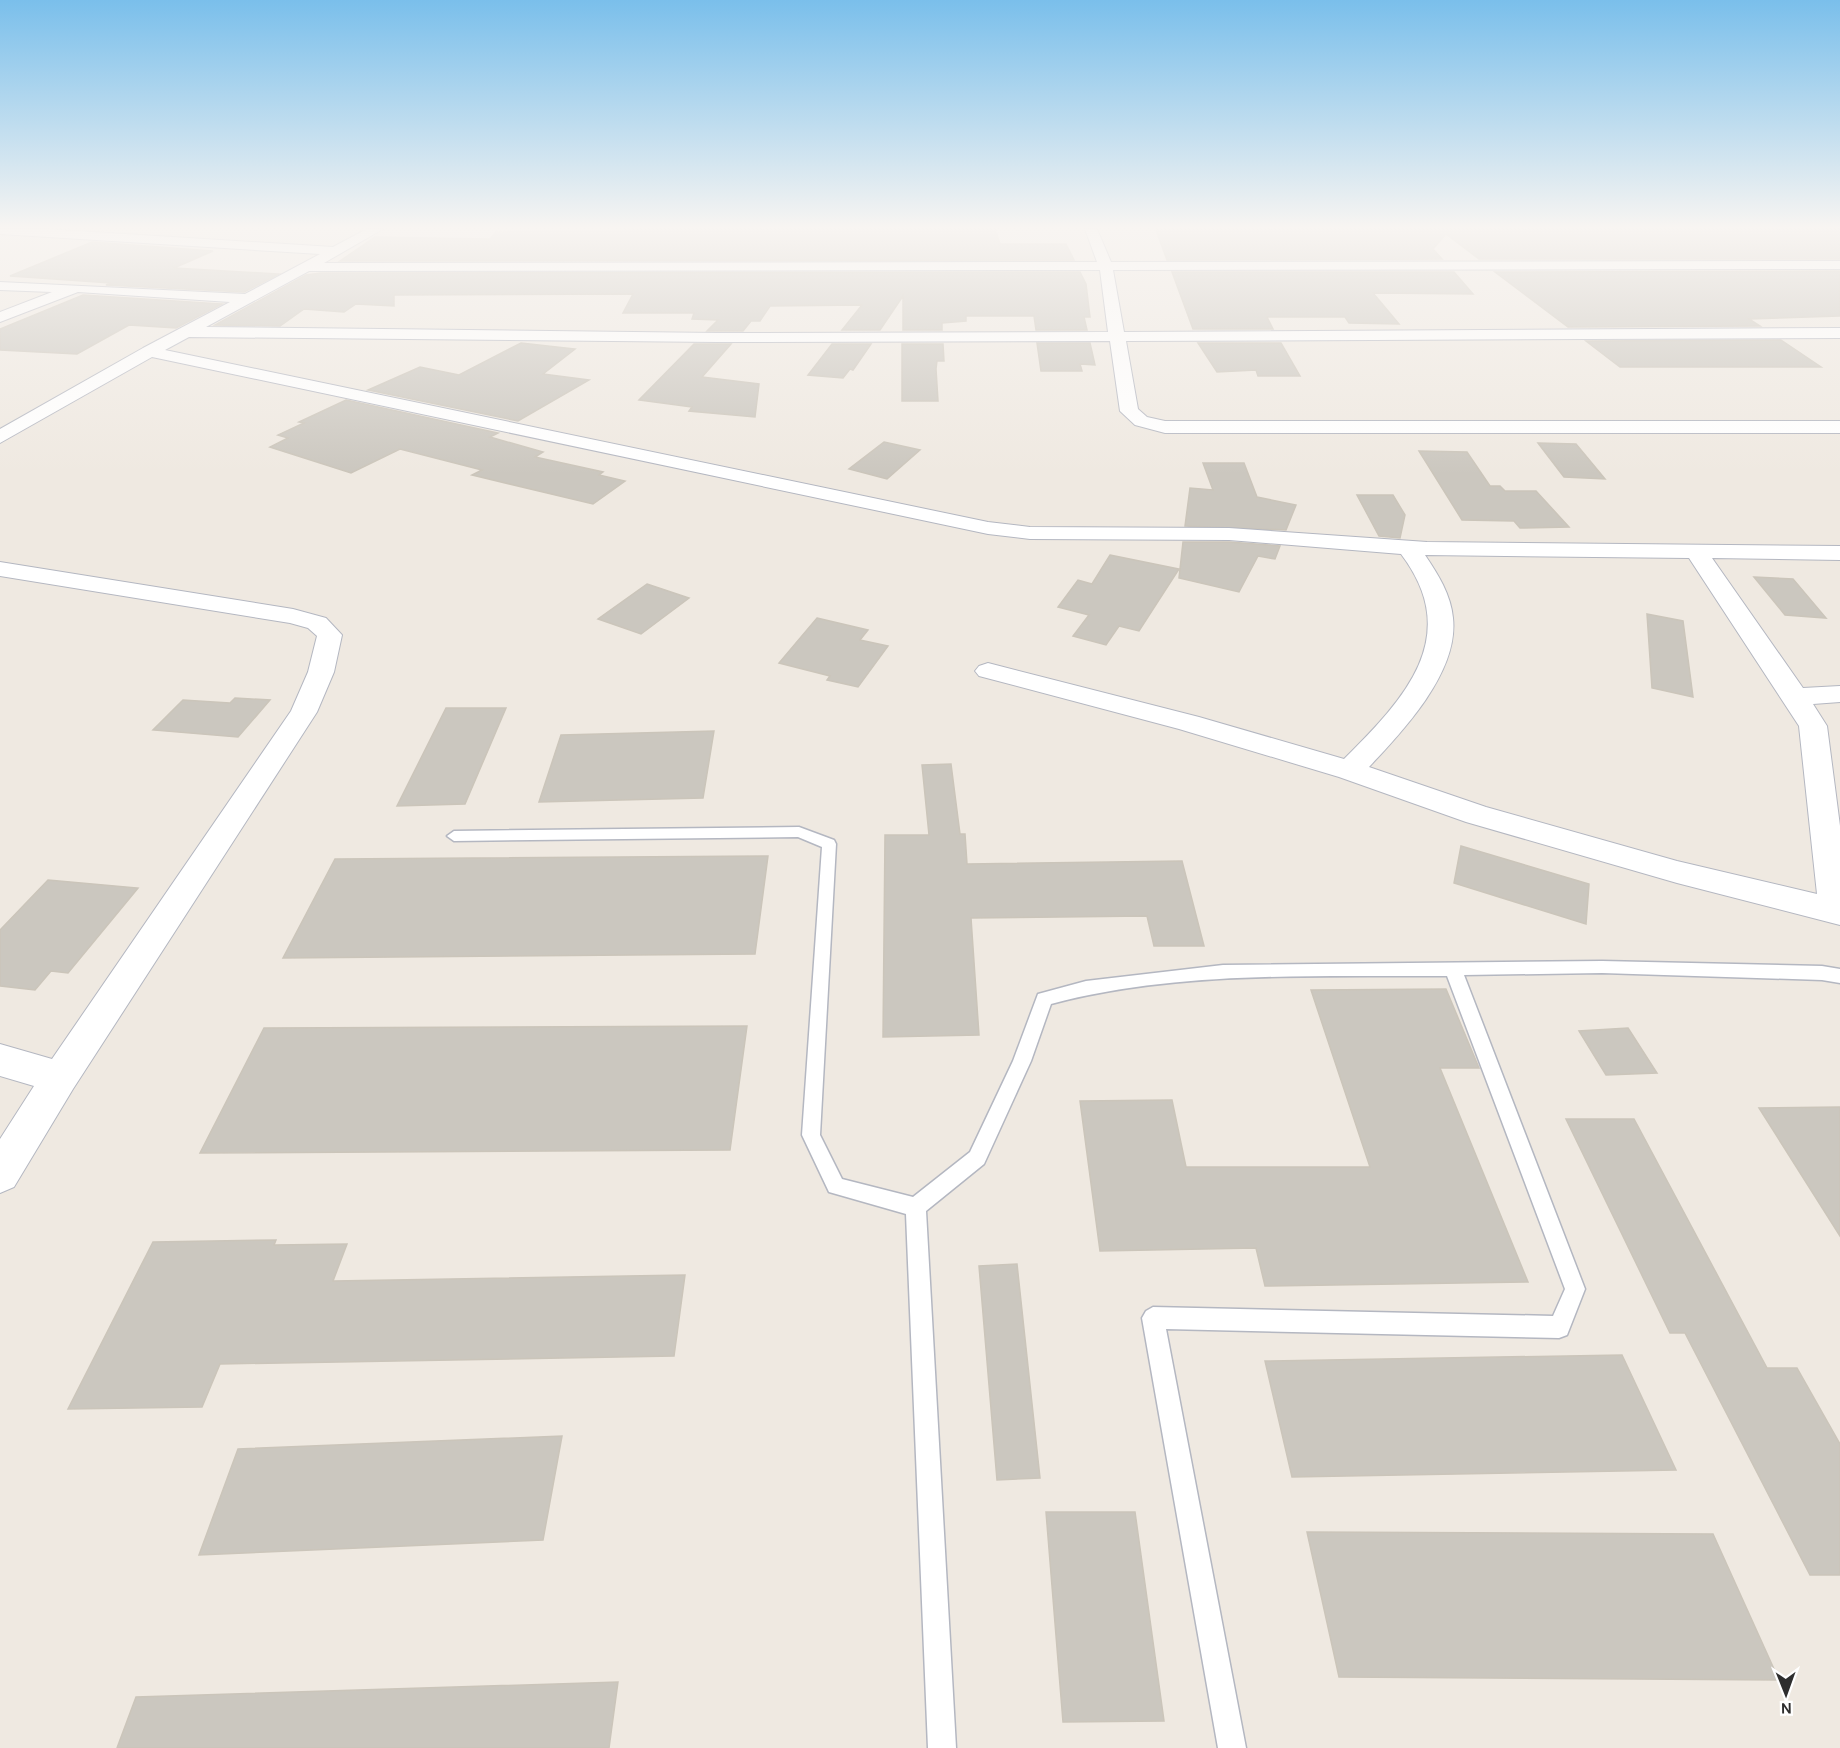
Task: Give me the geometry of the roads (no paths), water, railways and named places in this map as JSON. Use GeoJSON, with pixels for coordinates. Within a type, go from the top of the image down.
{"type":"FeatureCollection","features":[{"type":"Feature","properties":{"kind":"street"},"geometry":{"type":"LineString","coordinates":[[0,317],[17,311]]}},
{"type":"Feature","properties":{"kind":"street"},"geometry":{"type":"LineString","coordinates":[[0,437],[149,351],[225,311]]}},
{"type":"Feature","properties":{"kind":"street"},"geometry":{"type":"LineString","coordinates":[[1112,311],[1128,411],[1141,421],[1165,427],[1840,426]]}},
{"type":"Feature","properties":{"kind":"street"},"geometry":{"type":"LineString","coordinates":[[186,332],[376,331],[478,335],[790,338],[1840,333]]}},
{"type":"Feature","properties":{"kind":"street"},"geometry":{"type":"LineString","coordinates":[[149,351],[988,528],[1030,533],[1229,534],[1408,548],[1697,554],[1840,553]]}},
{"type":"Feature","properties":{"kind":"street"},"geometry":{"type":"LineString","coordinates":[[1349,770],[1397,722],[1429,669],[1441,630],[1436,595],[1425,570],[1408,548]]}},
{"type":"Feature","properties":{"kind":"street"},"geometry":{"type":"LineString","coordinates":[[988,671],[1189,723],[1349,770],[1477,815],[1677,872],[1838,912],[1813,726],[1796,697],[1697,554]]}},
{"type":"Feature","properties":{"kind":"street"},"geometry":{"type":"LineString","coordinates":[[0,569],[293,616],[317,623],[330,635],[321,672],[304,712],[60,1078],[0,1174]]}},
{"type":"Feature","properties":{"kind":"street"},"geometry":{"type":"LineString","coordinates":[[1796,697],[1840,694]]}},
{"type":"Feature","properties":{"kind":"street"},"geometry":{"type":"LineString","coordinates":[[0,1060],[60,1078]]}},
{"type":"Feature","properties":{"kind":"lane"},"geometry":{"type":"LineString","coordinates":[[454,836],[799,832],[829,844],[811,1135],[836,1186],[916,1207]]}},
{"type":"Feature","properties":{"kind":"lane"},"geometry":{"type":"LineString","coordinates":[[916,1207],[977,1158],[1022,1061],[1044,999],[1086,988],[1223,972],[1602,967],[1822,973],[1840,976]]}},
{"type":"Feature","properties":{"kind":"lane"},"geometry":{"type":"LineString","coordinates":[[1232,1748],[1153,1318],[1559,1327],[1575,1289],[1453,969]]}},
{"type":"Feature","properties":{"kind":"lane"},"geometry":{"type":"LineString","coordinates":[[916,1207],[942,1748]]}}]}
